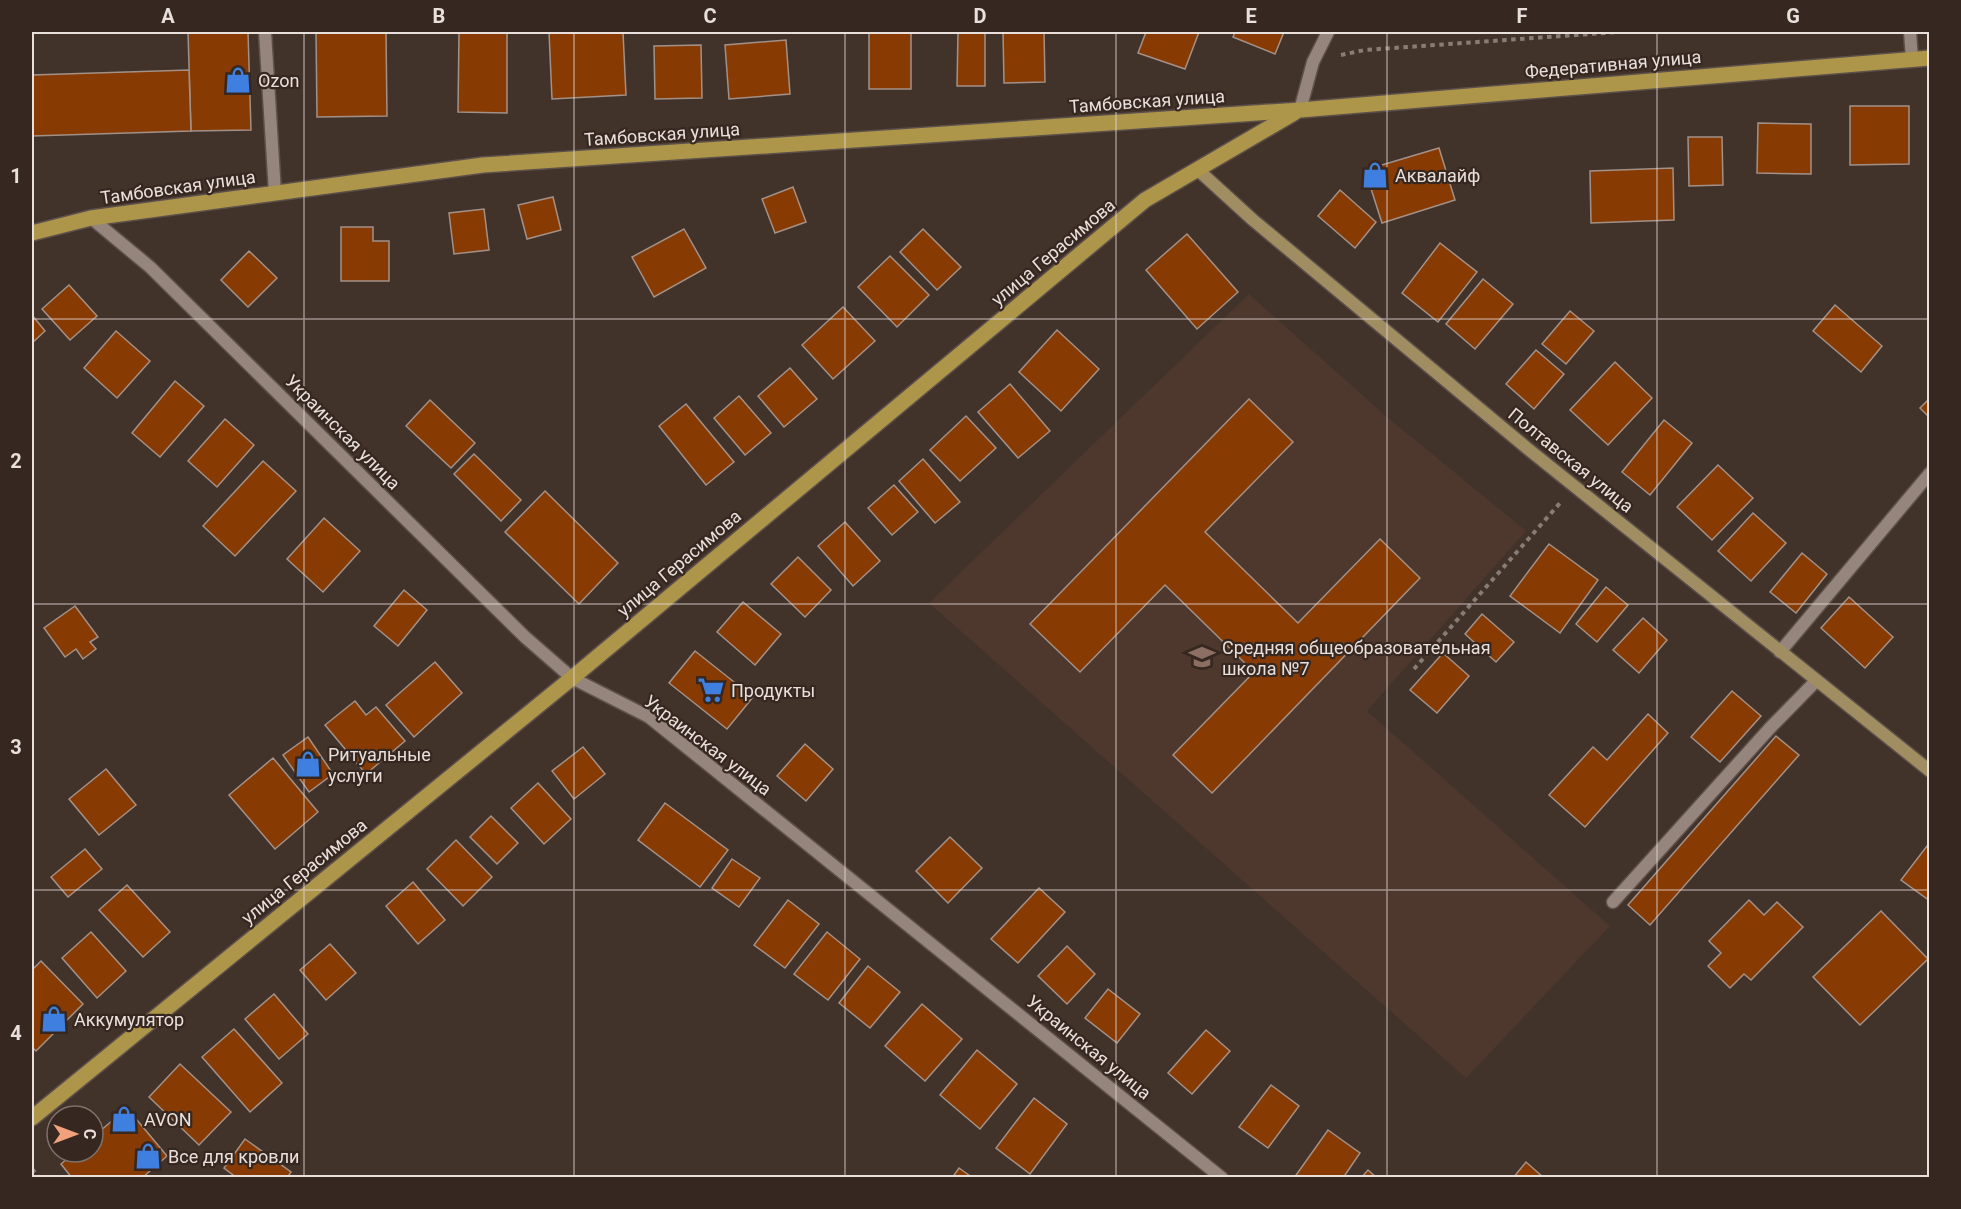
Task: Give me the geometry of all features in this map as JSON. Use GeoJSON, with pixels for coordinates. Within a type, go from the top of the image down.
{"type":"FeatureCollection","features":[{"type":"Feature","properties":{"kind":"main road","name":"Федеративная улица"},"geometry":{"type":"LineString","coordinates":[[1300,110],[1929,57]]}},
{"type":"Feature","properties":{"kind":"main road","name":"Тамбовская улица"},"geometry":{"type":"LineString","coordinates":[[32,233],[91,218],[483,165],[1300,110]]}},
{"type":"Feature","properties":{"kind":"main road","name":"улица Герасимова"},"geometry":{"type":"LineString","coordinates":[[32,1118],[572,678],[1145,200],[1300,110]]}},
{"type":"Feature","properties":{"kind":"street"},"geometry":{"type":"LineString","coordinates":[[265,32],[275,194]]}},
{"type":"Feature","properties":{"kind":"street"},"geometry":{"type":"LineString","coordinates":[[1300,110],[1313,63],[1328,32]]}},
{"type":"Feature","properties":{"kind":"street"},"geometry":{"type":"LineString","coordinates":[[1910,32],[1912,59]]}},
{"type":"Feature","properties":{"kind":"street","name":"Полтавская улица"},"geometry":{"type":"LineString","coordinates":[[1197,169],[1253,220],[1575,487],[1929,771]]}},
{"type":"Feature","properties":{"kind":"street","name":"Украинская улица"},"geometry":{"type":"LineString","coordinates":[[91,218],[150,267],[517,628],[572,678],[649,717],[1222,1178]]}},
{"type":"Feature","properties":{"kind":"street"},"geometry":{"type":"LineString","coordinates":[[1780,652],[1929,472]]}},
{"type":"Feature","properties":{"kind":"street"},"geometry":{"type":"LineString","coordinates":[[1613,902],[1770,728],[1816,681]]}},
{"type":"Feature","properties":{"kind":"path"},"geometry":{"type":"LineString","coordinates":[[1313,63],[1365,50],[1618,32]]}},
{"type":"Feature","properties":{"kind":"path"},"geometry":{"type":"LineString","coordinates":[[1414,669],[1575,487]]}},
{"type":"Feature","properties":{"kind":"path"},"geometry":{"type":"LineString","coordinates":[[32,1169],[40,1178]]}},
{"type":"Feature","properties":{"kind":"shaded area","name":"Средняя общеобразовательная школа №7"},"geometry":{"type":"Polygon","coordinates":[[[1249,294],[1386,416],[1526,531],[1367,711],[1610,926],[1466,1078],[929,603],[1249,294]]]}},
{"type":"Feature","properties":{"kind":"building"},"geometry":{"type":"Polygon","coordinates":[[[188,32],[248,32],[251,130],[191,131],[188,32]]]}},
{"type":"Feature","properties":{"kind":"building"},"geometry":{"type":"Polygon","coordinates":[[[316,32],[386,32],[387,116],[317,117],[316,32]]]}},
{"type":"Feature","properties":{"kind":"building"},"geometry":{"type":"Polygon","coordinates":[[[459,32],[507,32],[507,113],[458,112],[459,32]]]}},
{"type":"Feature","properties":{"kind":"building"},"geometry":{"type":"Polygon","coordinates":[[[549,32],[623,32],[626,95],[552,99],[549,32]]]}},
{"type":"Feature","properties":{"kind":"building"},"geometry":{"type":"Polygon","coordinates":[[[869,32],[911,32],[911,89],[869,89],[869,32]]]}},
{"type":"Feature","properties":{"kind":"building"},"geometry":{"type":"Polygon","coordinates":[[[958,32],[985,32],[985,86],[957,86],[958,32]]]}},
{"type":"Feature","properties":{"kind":"building"},"geometry":{"type":"Polygon","coordinates":[[[1003,32],[1044,32],[1045,82],[1004,83],[1003,32]]]}},
{"type":"Feature","properties":{"kind":"building"},"geometry":{"type":"Polygon","coordinates":[[[1146,32],[1199,32],[1185,69],[1138,53],[1146,32]]]}},
{"type":"Feature","properties":{"kind":"building"},"geometry":{"type":"Polygon","coordinates":[[[1235,32],[1284,32],[1275,54],[1233,37],[1235,32]]]}},
{"type":"Feature","properties":{"kind":"building"},"geometry":{"type":"Polygon","coordinates":[[[786,40],[790,94],[729,99],[725,45],[786,40]]]}},
{"type":"Feature","properties":{"kind":"building"},"geometry":{"type":"Polygon","coordinates":[[[701,45],[702,98],[655,99],[654,46],[701,45]]]}},
{"type":"Feature","properties":{"kind":"building"},"geometry":{"type":"Polygon","coordinates":[[[189,70],[191,131],[32,136],[32,75],[189,70]]]}},
{"type":"Feature","properties":{"kind":"building"},"geometry":{"type":"Polygon","coordinates":[[[1850,106],[1909,106],[1909,164],[1850,165],[1850,106]]]}},
{"type":"Feature","properties":{"kind":"building"},"geometry":{"type":"Polygon","coordinates":[[[1758,123],[1811,124],[1811,174],[1757,173],[1758,123]]]}},
{"type":"Feature","properties":{"kind":"building"},"geometry":{"type":"Polygon","coordinates":[[[1688,137],[1722,137],[1723,185],[1689,186],[1688,137]]]}},
{"type":"Feature","properties":{"kind":"building"},"geometry":{"type":"Polygon","coordinates":[[[1439,148],[1455,200],[1382,223],[1365,170],[1439,148]]]}},
{"type":"Feature","properties":{"kind":"building"},"geometry":{"type":"Polygon","coordinates":[[[1673,168],[1674,220],[1591,223],[1590,171],[1673,168]]]}},
{"type":"Feature","properties":{"kind":"building"},"geometry":{"type":"Polygon","coordinates":[[[793,187],[806,222],[775,233],[762,199],[793,187]]]}},
{"type":"Feature","properties":{"kind":"building"},"geometry":{"type":"Polygon","coordinates":[[[1340,190],[1376,222],[1355,248],[1318,216],[1340,190]]]}},
{"type":"Feature","properties":{"kind":"building"},"geometry":{"type":"Polygon","coordinates":[[[553,197],[561,230],[527,239],[518,205],[553,197]]]}},
{"type":"Feature","properties":{"kind":"building"},"geometry":{"type":"Polygon","coordinates":[[[484,209],[489,250],[454,254],[449,213],[484,209]]]}},
{"type":"Feature","properties":{"kind":"building"},"geometry":{"type":"Polygon","coordinates":[[[341,227],[373,227],[373,241],[389,241],[389,281],[341,281],[341,227]]]}},
{"type":"Feature","properties":{"kind":"building"},"geometry":{"type":"Polygon","coordinates":[[[684,229],[706,268],[654,297],[632,257],[684,229]]]}},
{"type":"Feature","properties":{"kind":"building"},"geometry":{"type":"Polygon","coordinates":[[[923,229],[961,267],[937,290],[900,252],[923,229]]]}},
{"type":"Feature","properties":{"kind":"building"},"geometry":{"type":"Polygon","coordinates":[[[1187,234],[1238,292],[1197,329],[1146,270],[1187,234]]]}},
{"type":"Feature","properties":{"kind":"building"},"geometry":{"type":"Polygon","coordinates":[[[1440,243],[1477,272],[1438,322],[1402,293],[1440,243]]]}},
{"type":"Feature","properties":{"kind":"building"},"geometry":{"type":"Polygon","coordinates":[[[249,251],[277,278],[248,307],[221,280],[249,251]]]}},
{"type":"Feature","properties":{"kind":"building"},"geometry":{"type":"Polygon","coordinates":[[[890,256],[929,295],[897,327],[858,287],[890,256]]]}},
{"type":"Feature","properties":{"kind":"building"},"geometry":{"type":"Polygon","coordinates":[[[1483,279],[1513,304],[1475,349],[1446,324],[1483,279]]]}},
{"type":"Feature","properties":{"kind":"building"},"geometry":{"type":"Polygon","coordinates":[[[69,285],[97,316],[70,340],[42,309],[69,285]]]}},
{"type":"Feature","properties":{"kind":"building"},"geometry":{"type":"Polygon","coordinates":[[[1835,305],[1882,346],[1861,372],[1813,331],[1835,305]]]}},
{"type":"Feature","properties":{"kind":"building"},"geometry":{"type":"Polygon","coordinates":[[[843,307],[875,341],[833,379],[802,345],[843,307]]]}},
{"type":"Feature","properties":{"kind":"building"},"geometry":{"type":"Polygon","coordinates":[[[1570,311],[1594,331],[1566,364],[1542,344],[1570,311]]]}},
{"type":"Feature","properties":{"kind":"building"},"geometry":{"type":"Polygon","coordinates":[[[32,315],[45,331],[32,343],[32,315]]]}},
{"type":"Feature","properties":{"kind":"building"},"geometry":{"type":"Polygon","coordinates":[[[1057,330],[1099,369],[1061,411],[1019,372],[1057,330]]]}},
{"type":"Feature","properties":{"kind":"building"},"geometry":{"type":"Polygon","coordinates":[[[116,331],[150,361],[117,398],[84,368],[116,331]]]}},
{"type":"Feature","properties":{"kind":"building"},"geometry":{"type":"Polygon","coordinates":[[[1536,350],[1564,374],[1534,409],[1506,384],[1536,350]]]}},
{"type":"Feature","properties":{"kind":"building"},"geometry":{"type":"Polygon","coordinates":[[[1615,362],[1652,398],[1608,445],[1570,410],[1615,362]]]}},
{"type":"Feature","properties":{"kind":"building"},"geometry":{"type":"Polygon","coordinates":[[[790,368],[817,399],[784,427],[758,396],[790,368]]]}},
{"type":"Feature","properties":{"kind":"building"},"geometry":{"type":"Polygon","coordinates":[[[175,381],[204,406],[160,457],[132,433],[175,381]]]}},
{"type":"Feature","properties":{"kind":"building"},"geometry":{"type":"Polygon","coordinates":[[[1010,384],[1050,431],[1018,458],[978,412],[1010,384]]]}},
{"type":"Feature","properties":{"kind":"building"},"geometry":{"type":"Polygon","coordinates":[[[739,396],[771,433],[745,455],[714,418],[739,396]]]}},
{"type":"Feature","properties":{"kind":"building"},"geometry":{"type":"Polygon","coordinates":[[[1930,398],[1930,418],[1920,408],[1930,398]]]}},
{"type":"Feature","properties":{"kind":"building"},"geometry":{"type":"Polygon","coordinates":[[[1249,399],[1293,442],[1205,532],[1298,623],[1380,539],[1420,578],[1212,793],[1173,755],[1254,672],[1165,585],[1080,672],[1030,624],[1249,399]]]}},
{"type":"Feature","properties":{"kind":"building"},"geometry":{"type":"Polygon","coordinates":[[[430,400],[475,443],[451,468],[406,426],[430,400]]]}},
{"type":"Feature","properties":{"kind":"building"},"geometry":{"type":"Polygon","coordinates":[[[686,404],[734,462],[706,485],[659,426],[686,404]]]}},
{"type":"Feature","properties":{"kind":"building"},"geometry":{"type":"Polygon","coordinates":[[[966,416],[996,448],[960,481],[930,450],[966,416]]]}},
{"type":"Feature","properties":{"kind":"building"},"geometry":{"type":"Polygon","coordinates":[[[225,419],[254,445],[217,487],[188,461],[225,419]]]}},
{"type":"Feature","properties":{"kind":"building"},"geometry":{"type":"Polygon","coordinates":[[[1664,420],[1692,443],[1650,495],[1622,472],[1664,420]]]}},
{"type":"Feature","properties":{"kind":"building"},"geometry":{"type":"Polygon","coordinates":[[[474,454],[521,500],[501,521],[454,474],[474,454]]]}},
{"type":"Feature","properties":{"kind":"building"},"geometry":{"type":"Polygon","coordinates":[[[923,459],[960,502],[935,523],[899,481],[923,459]]]}},
{"type":"Feature","properties":{"kind":"building"},"geometry":{"type":"Polygon","coordinates":[[[263,461],[296,491],[235,556],[203,526],[263,461]]]}},
{"type":"Feature","properties":{"kind":"building"},"geometry":{"type":"Polygon","coordinates":[[[1718,465],[1753,498],[1712,540],[1677,507],[1718,465]]]}},
{"type":"Feature","properties":{"kind":"building"},"geometry":{"type":"Polygon","coordinates":[[[894,485],[918,512],[892,535],[868,508],[894,485]]]}},
{"type":"Feature","properties":{"kind":"building"},"geometry":{"type":"Polygon","coordinates":[[[545,491],[618,563],[579,604],[505,532],[545,491]]]}},
{"type":"Feature","properties":{"kind":"building"},"geometry":{"type":"Polygon","coordinates":[[[1753,513],[1786,543],[1751,581],[1718,551],[1753,513]]]}},
{"type":"Feature","properties":{"kind":"building"},"geometry":{"type":"Polygon","coordinates":[[[324,518],[360,551],[323,592],[287,559],[324,518]]]}},
{"type":"Feature","properties":{"kind":"building"},"geometry":{"type":"Polygon","coordinates":[[[845,522],[880,561],[853,586],[818,546],[845,522]]]}},
{"type":"Feature","properties":{"kind":"building"},"geometry":{"type":"Polygon","coordinates":[[[1549,544],[1598,580],[1560,633],[1510,596],[1549,544]]]}},
{"type":"Feature","properties":{"kind":"building"},"geometry":{"type":"Polygon","coordinates":[[[1802,553],[1827,574],[1796,613],[1770,592],[1802,553]]]}},
{"type":"Feature","properties":{"kind":"building"},"geometry":{"type":"Polygon","coordinates":[[[798,557],[831,590],[805,617],[771,584],[798,557]]]}},
{"type":"Feature","properties":{"kind":"building"},"geometry":{"type":"Polygon","coordinates":[[[1606,587],[1628,605],[1597,642],[1576,624],[1606,587]]]}},
{"type":"Feature","properties":{"kind":"building"},"geometry":{"type":"Polygon","coordinates":[[[404,590],[427,610],[398,646],[374,626],[404,590]]]}},
{"type":"Feature","properties":{"kind":"building"},"geometry":{"type":"Polygon","coordinates":[[[1849,597],[1893,637],[1865,668],[1821,628],[1849,597]]]}},
{"type":"Feature","properties":{"kind":"building"},"geometry":{"type":"Polygon","coordinates":[[[743,602],[781,634],[755,665],[717,632],[743,602]]]}},
{"type":"Feature","properties":{"kind":"building"},"geometry":{"type":"Polygon","coordinates":[[[75,606],[98,637],[90,642],[96,649],[83,659],[76,649],[65,657],[44,628],[75,606]]]}},
{"type":"Feature","properties":{"kind":"building"},"geometry":{"type":"Polygon","coordinates":[[[1482,614],[1514,642],[1496,662],[1465,634],[1482,614]]]}},
{"type":"Feature","properties":{"kind":"building"},"geometry":{"type":"Polygon","coordinates":[[[1643,618],[1667,640],[1639,673],[1613,650],[1643,618]]]}},
{"type":"Feature","properties":{"kind":"building","name":"Продукты"},"geometry":{"type":"Polygon","coordinates":[[[695,651],[753,697],[727,729],[669,683],[695,651]]]}},
{"type":"Feature","properties":{"kind":"building"},"geometry":{"type":"Polygon","coordinates":[[[1443,653],[1469,676],[1437,713],[1410,690],[1443,653]]]}},
{"type":"Feature","properties":{"kind":"building"},"geometry":{"type":"Polygon","coordinates":[[[435,662],[462,693],[414,737],[386,705],[435,662]]]}},
{"type":"Feature","properties":{"kind":"building"},"geometry":{"type":"Polygon","coordinates":[[[1732,691],[1761,716],[1720,762],[1691,737],[1732,691]]]}},
{"type":"Feature","properties":{"kind":"building"},"geometry":{"type":"Polygon","coordinates":[[[355,701],[366,715],[376,707],[405,741],[366,774],[325,725],[355,701]]]}},
{"type":"Feature","properties":{"kind":"building"},"geometry":{"type":"Polygon","coordinates":[[[1648,714],[1668,733],[1585,827],[1549,795],[1593,747],[1607,760],[1648,714]]]}},
{"type":"Feature","properties":{"kind":"building"},"geometry":{"type":"Polygon","coordinates":[[[1776,736],[1799,755],[1650,925],[1628,905],[1776,736]]]}},
{"type":"Feature","properties":{"kind":"building","name":"Ритуальные услуги"},"geometry":{"type":"Polygon","coordinates":[[[308,737],[333,774],[309,792],[283,755],[308,737]]]}},
{"type":"Feature","properties":{"kind":"building"},"geometry":{"type":"Polygon","coordinates":[[[805,744],[833,769],[806,801],[777,776],[805,744]]]}},
{"type":"Feature","properties":{"kind":"building"},"geometry":{"type":"Polygon","coordinates":[[[583,747],[605,774],[574,799],[552,771],[583,747]]]}},
{"type":"Feature","properties":{"kind":"building"},"geometry":{"type":"Polygon","coordinates":[[[273,758],[318,812],[275,849],[229,795],[273,758]]]}},
{"type":"Feature","properties":{"kind":"building"},"geometry":{"type":"Polygon","coordinates":[[[106,769],[136,805],[99,835],[69,799],[106,769]]]}},
{"type":"Feature","properties":{"kind":"building"},"geometry":{"type":"Polygon","coordinates":[[[538,783],[571,819],[544,844],[511,808],[538,783]]]}},
{"type":"Feature","properties":{"kind":"building"},"geometry":{"type":"Polygon","coordinates":[[[665,803],[728,850],[700,887],[638,840],[665,803]]]}},
{"type":"Feature","properties":{"kind":"building"},"geometry":{"type":"Polygon","coordinates":[[[491,816],[518,843],[497,864],[470,837],[491,816]]]}},
{"type":"Feature","properties":{"kind":"building"},"geometry":{"type":"Polygon","coordinates":[[[950,837],[982,868],[948,903],[916,871],[950,837]]]}},
{"type":"Feature","properties":{"kind":"building"},"geometry":{"type":"Polygon","coordinates":[[[456,840],[492,877],[463,906],[427,869],[456,840]]]}},
{"type":"Feature","properties":{"kind":"building"},"geometry":{"type":"Polygon","coordinates":[[[1927,846],[1930,848],[1930,901],[1901,880],[1927,846]]]}},
{"type":"Feature","properties":{"kind":"building"},"geometry":{"type":"Polygon","coordinates":[[[85,849],[102,869],[68,897],[51,877],[85,849]]]}},
{"type":"Feature","properties":{"kind":"building"},"geometry":{"type":"Polygon","coordinates":[[[732,859],[760,878],[739,907],[712,888],[732,859]]]}},
{"type":"Feature","properties":{"kind":"building"},"geometry":{"type":"Polygon","coordinates":[[[413,882],[445,920],[418,944],[386,906],[413,882]]]}},
{"type":"Feature","properties":{"kind":"building"},"geometry":{"type":"Polygon","coordinates":[[[127,885],[170,932],[143,957],[99,910],[127,885]]]}},
{"type":"Feature","properties":{"kind":"building"},"geometry":{"type":"Polygon","coordinates":[[[1039,888],[1065,912],[1018,963],[991,939],[1039,888]]]}},
{"type":"Feature","properties":{"kind":"building"},"geometry":{"type":"Polygon","coordinates":[[[788,900],[819,924],[785,968],[754,945],[788,900]]]}},
{"type":"Feature","properties":{"kind":"building"},"geometry":{"type":"Polygon","coordinates":[[[1749,900],[1764,915],[1777,902],[1803,927],[1751,980],[1744,974],[1730,988],[1708,966],[1721,953],[1709,941],[1749,900]]]}},
{"type":"Feature","properties":{"kind":"building"},"geometry":{"type":"Polygon","coordinates":[[[1881,911],[1928,959],[1860,1025],[1813,977],[1881,911]]]}},
{"type":"Feature","properties":{"kind":"building"},"geometry":{"type":"Polygon","coordinates":[[[91,932],[126,971],[97,998],[62,958],[91,932]]]}},
{"type":"Feature","properties":{"kind":"building"},"geometry":{"type":"Polygon","coordinates":[[[827,932],[860,959],[828,1000],[794,974],[827,932]]]}},
{"type":"Feature","properties":{"kind":"building"},"geometry":{"type":"Polygon","coordinates":[[[330,944],[356,973],[326,1000],[300,970],[330,944]]]}},
{"type":"Feature","properties":{"kind":"building"},"geometry":{"type":"Polygon","coordinates":[[[1067,946],[1095,974],[1067,1004],[1038,976],[1067,946]]]}},
{"type":"Feature","properties":{"kind":"building"},"geometry":{"type":"Polygon","coordinates":[[[41,961],[83,1004],[36,1051],[32,1047],[32,970],[41,961]]]}},
{"type":"Feature","properties":{"kind":"building"},"geometry":{"type":"Polygon","coordinates":[[[868,966],[900,992],[870,1028],[839,1003],[868,966]]]}},
{"type":"Feature","properties":{"kind":"building"},"geometry":{"type":"Polygon","coordinates":[[[1108,989],[1140,1014],[1117,1043],[1085,1018],[1108,989]]]}},
{"type":"Feature","properties":{"kind":"building"},"geometry":{"type":"Polygon","coordinates":[[[274,994],[308,1034],[279,1059],[245,1019],[274,994]]]}},
{"type":"Feature","properties":{"kind":"building"},"geometry":{"type":"Polygon","coordinates":[[[922,1004],[962,1039],[925,1081],[885,1046],[922,1004]]]}},
{"type":"Feature","properties":{"kind":"building"},"geometry":{"type":"Polygon","coordinates":[[[234,1029],[282,1083],[250,1112],[202,1057],[234,1029]]]}},
{"type":"Feature","properties":{"kind":"building"},"geometry":{"type":"Polygon","coordinates":[[[1206,1030],[1230,1051],[1192,1094],[1168,1073],[1206,1030]]]}},
{"type":"Feature","properties":{"kind":"building"},"geometry":{"type":"Polygon","coordinates":[[[977,1050],[1017,1084],[980,1129],[940,1095],[977,1050]]]}},
{"type":"Feature","properties":{"kind":"building"},"geometry":{"type":"Polygon","coordinates":[[[180,1064],[231,1112],[199,1145],[149,1097],[180,1064]]]}},
{"type":"Feature","properties":{"kind":"building"},"geometry":{"type":"Polygon","coordinates":[[[1271,1085],[1299,1106],[1268,1148],[1239,1127],[1271,1085]]]}},
{"type":"Feature","properties":{"kind":"building"},"geometry":{"type":"Polygon","coordinates":[[[1034,1098],[1067,1124],[1030,1174],[996,1148],[1034,1098]]]}},
{"type":"Feature","properties":{"kind":"building"},"geometry":{"type":"Polygon","coordinates":[[[127,1108],[167,1156],[142,1178],[72,1178],[61,1164],[105,1164],[105,1127],[127,1108]]]}},
{"type":"Feature","properties":{"kind":"building"},"geometry":{"type":"Polygon","coordinates":[[[1328,1130],[1360,1153],[1343,1178],[1294,1178],[1328,1130]]]}},
{"type":"Feature","properties":{"kind":"building"},"geometry":{"type":"Polygon","coordinates":[[[245,1139],[291,1172],[287,1178],[237,1178],[224,1168],[245,1139]]]}},
{"type":"Feature","properties":{"kind":"building"},"geometry":{"type":"Polygon","coordinates":[[[1526,1162],[1544,1178],[1513,1178],[1526,1162]]]}},
{"type":"Feature","properties":{"kind":"building"},"geometry":{"type":"Polygon","coordinates":[[[959,1168],[973,1178],[952,1178],[959,1168]]]}},
{"type":"Feature","properties":{"kind":"building"},"geometry":{"type":"Polygon","coordinates":[[[1368,1170],[1377,1178],[1361,1178],[1368,1170]]]}},
{"type":"Feature","properties":{"kind":"place","name":"Ozon"},"geometry":{"type":"Point","coordinates":[238,80]}},
{"type":"Feature","properties":{"kind":"place","name":"Аквалайф"},"geometry":{"type":"Point","coordinates":[1375,175]}},
{"type":"Feature","properties":{"kind":"place","name":"Средняя общеобразовательная школа №7"},"geometry":{"type":"Point","coordinates":[1202,657]}},
{"type":"Feature","properties":{"kind":"place","name":"Продукты"},"geometry":{"type":"Point","coordinates":[711,690]}},
{"type":"Feature","properties":{"kind":"place","name":"Ритуальные услуги"},"geometry":{"type":"Point","coordinates":[308,764]}},
{"type":"Feature","properties":{"kind":"place","name":"Аккумулятор"},"geometry":{"type":"Point","coordinates":[54,1019]}},
{"type":"Feature","properties":{"kind":"place","name":"AVON"},"geometry":{"type":"Point","coordinates":[124,1119]}},
{"type":"Feature","properties":{"kind":"place","name":"Все для кровли"},"geometry":{"type":"Point","coordinates":[148,1156]}}]}
